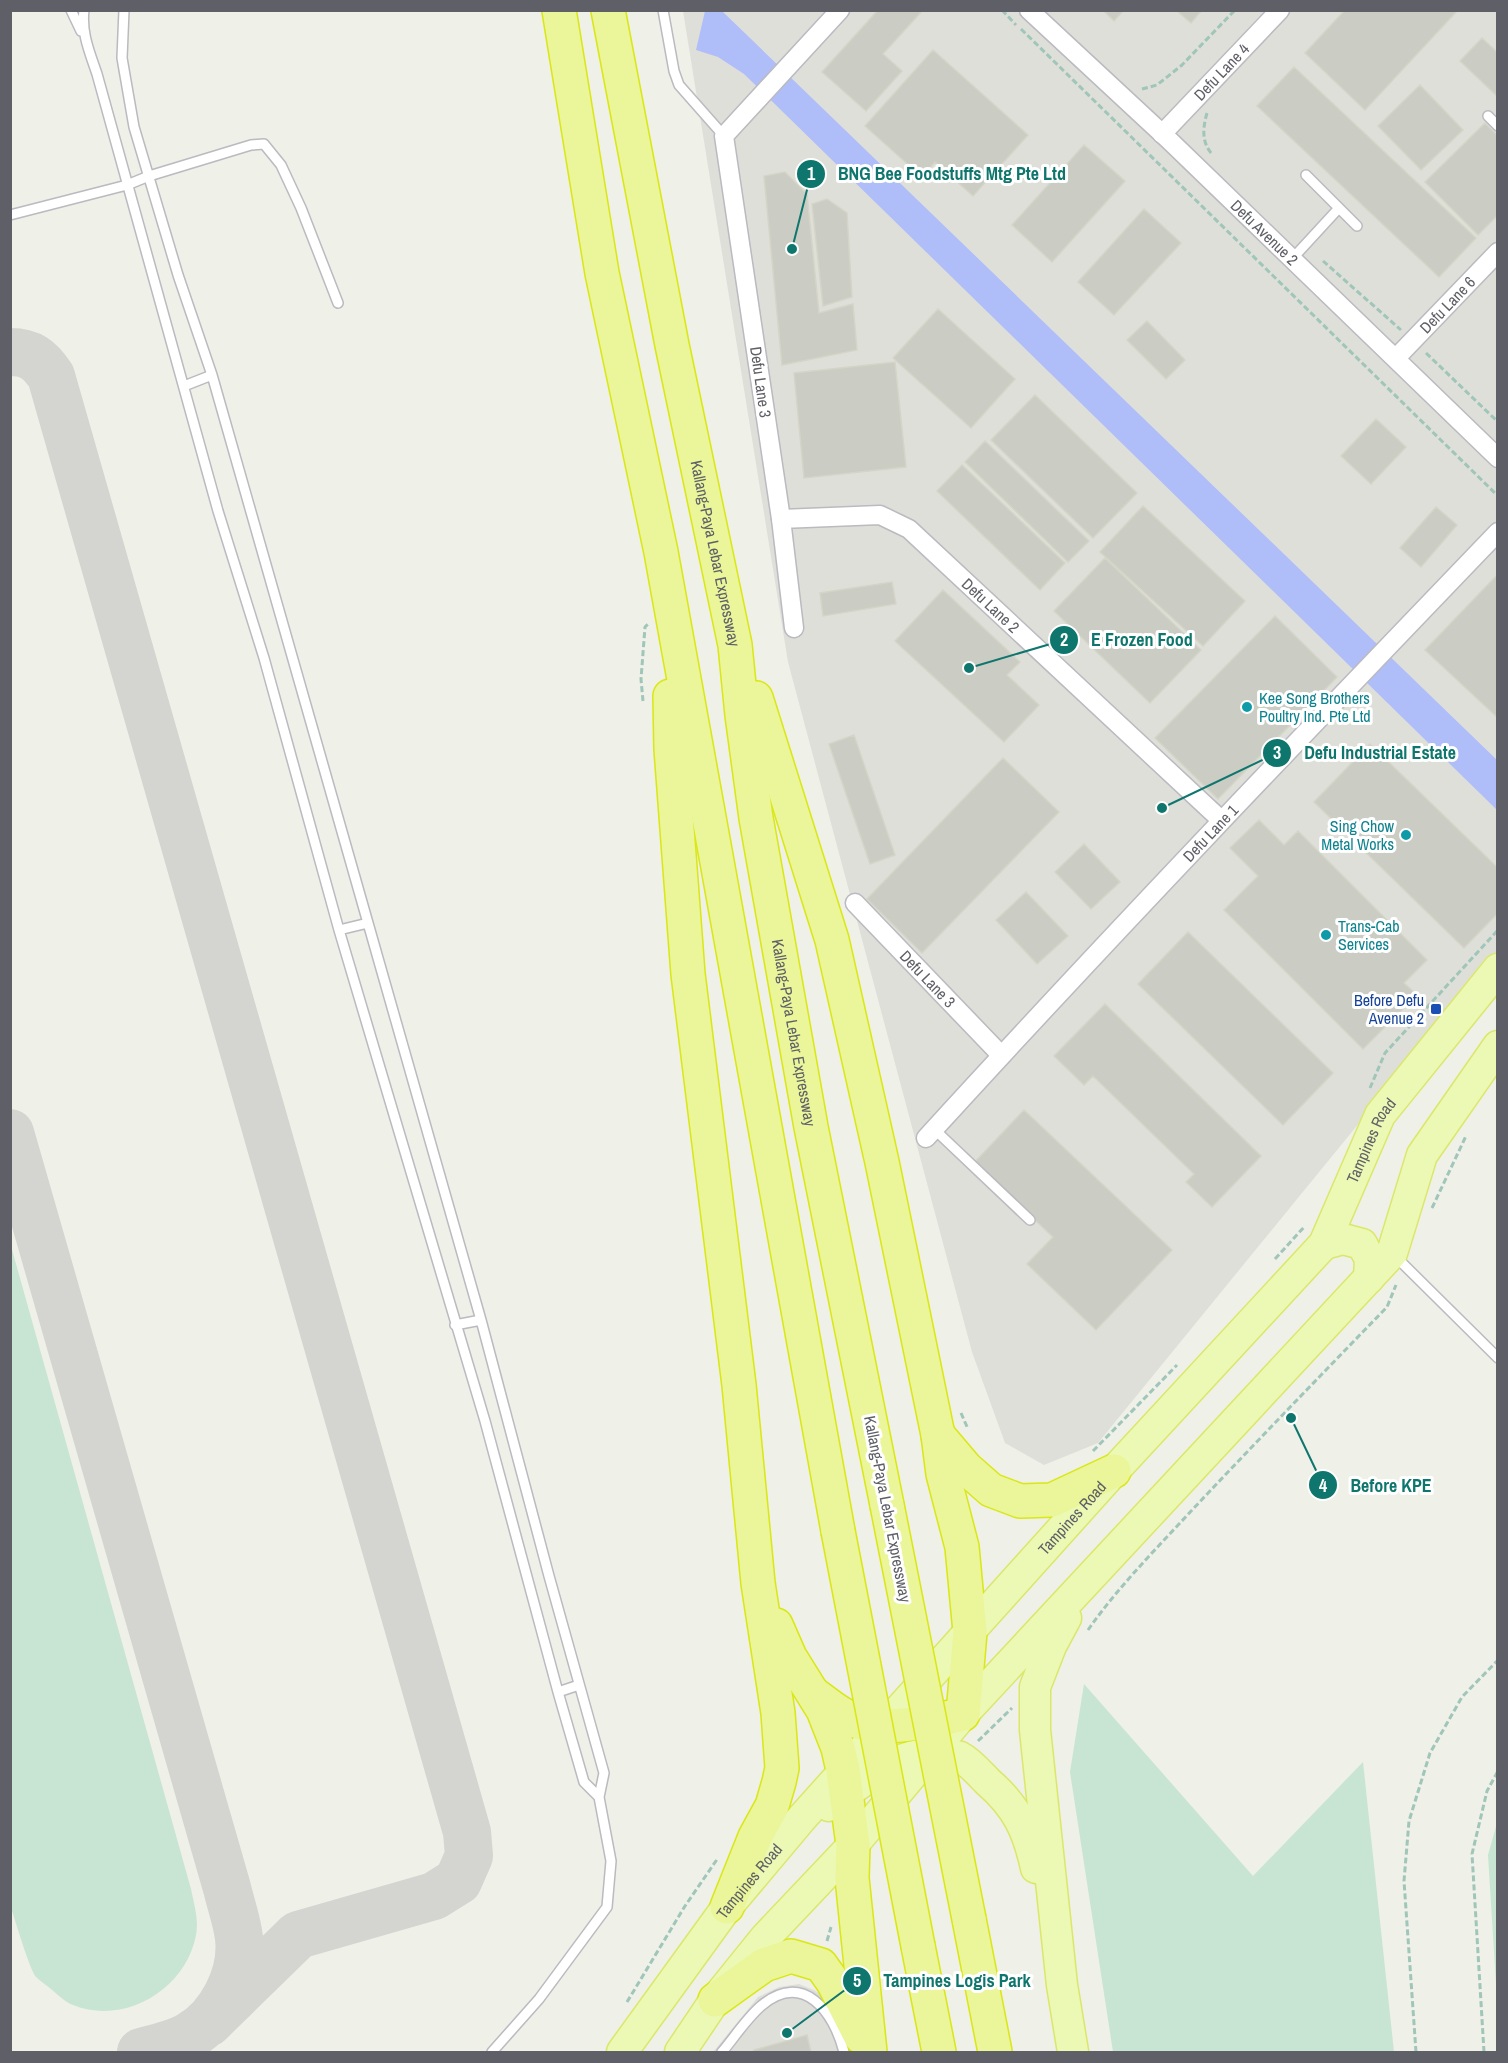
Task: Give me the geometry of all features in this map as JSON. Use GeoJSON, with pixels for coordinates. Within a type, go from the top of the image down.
{"type":"FeatureCollection","features":[{"type":"Feature","properties":{"kind":"highway"},"geometry":{"type":"LineString","coordinates":[[559,10],[602,273],[650,491],[838,1531],[939,2052]]}},
{"type":"Feature","properties":{"kind":"highway","name":"Kallang-Paya Lebar Expressway"},"geometry":{"type":"LineString","coordinates":[[608,10],[672,345],[735,645],[756,818],[811,1127],[995,2052]]}},
{"type":"Feature","properties":{"kind":"highway"},"geometry":{"type":"LineString","coordinates":[[670,603],[671,749],[688,974],[738,1373],[758,1583],[778,1713],[782,1768],[772,1806],[755,1837],[727,1907]]}},
{"type":"Feature","properties":{"kind":"highway"},"geometry":{"type":"LineString","coordinates":[[735,645],[758,703],[832,940],[882,1162],[953,1433],[966,1468],[991,1490],[1020,1501],[1052,1500],[1102,1463]]}},
{"type":"Feature","properties":{"kind":"highway"},"geometry":{"type":"LineString","coordinates":[[814,1694],[836,1711],[868,1724],[914,1724],[963,1714],[970,1632],[962,1547],[943,1474],[953,1433]]}},
{"type":"Feature","properties":{"kind":"highway"},"geometry":{"type":"LineString","coordinates":[[758,1583],[790,1657],[814,1694],[826,1718],[845,1782],[853,1845],[852,1878],[869,2052]]}},
{"type":"Feature","properties":{"kind":"highway"},"geometry":{"type":"LineString","coordinates":[[715,2000],[764,1965],[790,1956],[821,1965],[833,1982],[869,2052]]}},
{"type":"Feature","properties":{"kind":"main road","name":"Tampines Road"},"geometry":{"type":"LineString","coordinates":[[622,2052],[727,1907],[778,1844],[790,1839],[845,1782],[886,1725],[970,1632],[1102,1463],[1316,1234],[1380,1115],[1497,969]]}},
{"type":"Feature","properties":{"kind":"main road"},"geometry":{"type":"LineString","coordinates":[[680,2052],[715,2000],[765,1938],[853,1845],[963,1714],[1369,1278],[1399,1259],[1422,1155],[1497,1046]]}},
{"type":"Feature","properties":{"kind":"main road"},"geometry":{"type":"LineString","coordinates":[[1316,1234],[1362,1244],[1370,1258],[1369,1278]]}},
{"type":"Feature","properties":{"kind":"main road"},"geometry":{"type":"LineString","coordinates":[[1062,1985],[1035,1730],[1035,1687],[1051,1646],[1085,1584]]}},
{"type":"Feature","properties":{"kind":"main road"},"geometry":{"type":"LineString","coordinates":[[845,1782],[877,1772],[907,1757],[931,1752],[960,1757],[1000,1792],[1017,1813],[1030,1840],[1062,1985],[1073,2052]]}},
{"type":"Feature","properties":{"kind":"street"},"geometry":{"type":"LineString","coordinates":[[724,136],[840,10]]}},
{"type":"Feature","properties":{"kind":"street","name":"Defu Avenue 2"},"geometry":{"type":"LineString","coordinates":[[1029,10],[1162,134],[1497,458]]}},
{"type":"Feature","properties":{"kind":"street","name":"Defu Lane 4"},"geometry":{"type":"LineString","coordinates":[[1162,134],[1280,10]]}},
{"type":"Feature","properties":{"kind":"street","name":"Defu Lane 3"},"geometry":{"type":"LineString","coordinates":[[724,136],[781,519],[794,628]]}},
{"type":"Feature","properties":{"kind":"street","name":"Defu Lane 6"},"geometry":{"type":"LineString","coordinates":[[1396,358],[1497,252]]}},
{"type":"Feature","properties":{"kind":"street","name":"Defu Lane 2"},"geometry":{"type":"LineString","coordinates":[[781,519],[880,515],[909,529],[1221,820]]}},
{"type":"Feature","properties":{"kind":"street","name":"Defu Lane 1"},"geometry":{"type":"LineString","coordinates":[[930,1133],[1221,820],[1497,532]]}},
{"type":"Feature","properties":{"kind":"street","name":"Defu Lane 3"},"geometry":{"type":"LineString","coordinates":[[855,903],[1001,1055]]}},
{"type":"Feature","properties":{"kind":"lane"},"geometry":{"type":"LineString","coordinates":[[71,10],[86,41]]}},
{"type":"Feature","properties":{"kind":"lane"},"geometry":{"type":"LineString","coordinates":[[84,10],[82,25],[86,41],[218,511],[264,657],[339,930],[485,1421],[558,1692],[584,1782],[599,1797]]}},
{"type":"Feature","properties":{"kind":"lane"},"geometry":{"type":"LineString","coordinates":[[124,10],[122,58],[134,127],[178,275],[212,375],[418,1105],[482,1320],[604,1773],[599,1797],[611,1862],[607,1907],[539,2000],[492,2052]]}},
{"type":"Feature","properties":{"kind":"lane"},"geometry":{"type":"LineString","coordinates":[[663,10],[674,71],[679,85],[724,136]]}},
{"type":"Feature","properties":{"kind":"lane"},"geometry":{"type":"LineString","coordinates":[[1488,116],[1497,126]]}},
{"type":"Feature","properties":{"kind":"lane"},"geometry":{"type":"LineString","coordinates":[[10,215],[127,184],[251,145],[264,144],[281,165],[291,186],[338,303]]}},
{"type":"Feature","properties":{"kind":"lane"},"geometry":{"type":"LineString","coordinates":[[1306,175],[1357,226]]}},
{"type":"Feature","properties":{"kind":"lane"},"geometry":{"type":"LineString","coordinates":[[1292,259],[1338,208]]}},
{"type":"Feature","properties":{"kind":"lane"},"geometry":{"type":"LineString","coordinates":[[184,386],[212,375]]}},
{"type":"Feature","properties":{"kind":"lane"},"geometry":{"type":"LineString","coordinates":[[339,930],[368,923]]}},
{"type":"Feature","properties":{"kind":"lane"},"geometry":{"type":"LineString","coordinates":[[930,1133],[1030,1221]]}},
{"type":"Feature","properties":{"kind":"lane"},"geometry":{"type":"LineString","coordinates":[[1399,1259],[1497,1358]]}},
{"type":"Feature","properties":{"kind":"lane"},"geometry":{"type":"LineString","coordinates":[[455,1325],[482,1320]]}},
{"type":"Feature","properties":{"kind":"lane"},"geometry":{"type":"LineString","coordinates":[[558,1692],[579,1685]]}},
{"type":"Feature","properties":{"kind":"lane"},"geometry":{"type":"LineString","coordinates":[[722,2052],[761,2006],[783,1993],[803,1993],[820,2003],[831,2018],[844,2052]]}},
{"type":"Feature","properties":{"kind":"path"},"geometry":{"type":"LineString","coordinates":[[1002,10],[1497,496]]}},
{"type":"Feature","properties":{"kind":"path"},"geometry":{"type":"LineString","coordinates":[[1136,91],[1157,85],[1182,65],[1236,10]]}},
{"type":"Feature","properties":{"kind":"path"},"geometry":{"type":"LineString","coordinates":[[1208,112],[1202,131],[1208,151],[1216,159]]}},
{"type":"Feature","properties":{"kind":"path"},"geometry":{"type":"LineString","coordinates":[[1305,245],[1413,340],[1497,423]]}},
{"type":"Feature","properties":{"kind":"path"},"geometry":{"type":"LineString","coordinates":[[1430,1212],[1470,1128]]}},
{"type":"Feature","properties":{"kind":"path"},"geometry":{"type":"LineString","coordinates":[[1268,1267],[1316,1234]]}},
{"type":"Feature","properties":{"kind":"path"},"geometry":{"type":"LineString","coordinates":[[1086,1634],[1098,1616],[1160,1545],[1262,1435],[1387,1307],[1399,1259]]}},
{"type":"Feature","properties":{"kind":"path"},"geometry":{"type":"LineString","coordinates":[[1102,1463],[1182,1360]]}},
{"type":"Feature","properties":{"kind":"path"},"geometry":{"type":"LineString","coordinates":[[953,1433],[960,1410]]}},
{"type":"Feature","properties":{"kind":"path"},"geometry":{"type":"LineString","coordinates":[[1416,2052],[1404,1881],[1409,1821],[1430,1753],[1462,1697],[1497,1660]]}},
{"type":"Feature","properties":{"kind":"path"},"geometry":{"type":"LineString","coordinates":[[1484,2052],[1472,1854],[1487,1791],[1497,1771]]}},
{"type":"Feature","properties":{"kind":"path"},"geometry":{"type":"LineString","coordinates":[[626,2004],[685,1906],[719,1857]]}},
{"type":"Feature","properties":{"kind":"path"},"geometry":{"type":"LineString","coordinates":[[821,1965],[831,1924]]}},
{"type":"Feature","properties":{"kind":"shaded area"},"geometry":{"type":"Polygon","coordinates":[[[683,11],[1497,11],[1497,954],[1098,1443],[1044,1465],[1005,1443],[972,1352],[788,662],[683,11]]]}},
{"type":"Feature","properties":{"kind":"shaded area"},"geometry":{"type":"Polygon","coordinates":[[[799,1984],[824,1996],[839,2015],[850,2052],[713,2052],[758,1997],[779,1987],[799,1984]]]}},
{"type":"Feature","properties":{"kind":"green space"},"geometry":{"type":"Polygon","coordinates":[[[11,1246],[191,1889],[197,1918],[196,1935],[190,1954],[180,1972],[150,1998],[113,2011],[93,2010],[73,2005],[36,1977],[26,1955],[11,1908],[11,1246]]]}},
{"type":"Feature","properties":{"kind":"green space"},"geometry":{"type":"Polygon","coordinates":[[[1084,1684],[1253,1876],[1363,1762],[1394,2052],[1113,2052],[1070,1772],[1084,1684]]]}},
{"type":"Feature","properties":{"kind":"green space"},"geometry":{"type":"Polygon","coordinates":[[[1498,1823],[1497,2000],[1488,1855],[1498,1823]]]}},
{"type":"Feature","properties":{"kind":"water"},"geometry":{"type":"Polygon","coordinates":[[[705,11],[722,11],[1497,760],[1497,810],[744,74],[718,57],[696,50],[705,11]]]}},
{"type":"Feature","properties":{"kind":"building"},"geometry":{"type":"Polygon","coordinates":[[[878,10],[923,10],[883,54],[902,71],[866,111],[822,72],[878,10]]]}},
{"type":"Feature","properties":{"kind":"building"},"geometry":{"type":"Polygon","coordinates":[[[1103,10],[1124,10],[1114,21],[1103,10]]]}},
{"type":"Feature","properties":{"kind":"building"},"geometry":{"type":"Polygon","coordinates":[[[1176,10],[1202,10],[1191,23],[1176,10]]]}},
{"type":"Feature","properties":{"kind":"building"},"geometry":{"type":"Polygon","coordinates":[[[1345,10],[1458,10],[1365,110],[1305,53],[1345,10]]]}},
{"type":"Feature","properties":{"kind":"building"},"geometry":{"type":"Polygon","coordinates":[[[1482,38],[1498,53],[1498,97],[1460,61],[1482,38]]]}},
{"type":"Feature","properties":{"kind":"building"},"geometry":{"type":"Polygon","coordinates":[[[933,50],[1028,135],[973,196],[935,162],[922,177],[865,126],[933,50]]]}},
{"type":"Feature","properties":{"kind":"building"},"geometry":{"type":"Polygon","coordinates":[[[1294,67],[1476,238],[1439,277],[1257,106],[1294,67]]]}},
{"type":"Feature","properties":{"kind":"building"},"geometry":{"type":"Polygon","coordinates":[[[1420,85],[1463,130],[1421,170],[1378,126],[1420,85]]]}},
{"type":"Feature","properties":{"kind":"building"},"geometry":{"type":"Polygon","coordinates":[[[1485,123],[1498,136],[1498,215],[1478,235],[1425,182],[1485,123]]]}},
{"type":"Feature","properties":{"kind":"building"},"geometry":{"type":"Polygon","coordinates":[[[1084,145],[1125,181],[1052,262],[1012,225],[1084,145]]]}},
{"type":"Feature","properties":{"kind":"building"},"geometry":{"type":"Polygon","coordinates":[[[785,172],[807,194],[819,313],[853,304],[857,350],[782,365],[764,176],[785,172]]]}},
{"type":"Feature","properties":{"kind":"building"},"geometry":{"type":"Polygon","coordinates":[[[827,199],[847,213],[852,297],[823,306],[812,204],[827,199]]]}},
{"type":"Feature","properties":{"kind":"building"},"geometry":{"type":"Polygon","coordinates":[[[1144,209],[1181,243],[1114,315],[1078,282],[1144,209]]]}},
{"type":"Feature","properties":{"kind":"building"},"geometry":{"type":"Polygon","coordinates":[[[938,309],[1015,379],[971,428],[893,358],[938,309]]]}},
{"type":"Feature","properties":{"kind":"building"},"geometry":{"type":"Polygon","coordinates":[[[1147,321],[1185,360],[1166,379],[1127,340],[1147,321]]]}},
{"type":"Feature","properties":{"kind":"building"},"geometry":{"type":"Polygon","coordinates":[[[895,362],[906,467],[804,478],[794,373],[895,362]]]}},
{"type":"Feature","properties":{"kind":"building"},"geometry":{"type":"Polygon","coordinates":[[[1035,395],[1137,493],[1093,538],[991,440],[1035,395]]]}},
{"type":"Feature","properties":{"kind":"building"},"geometry":{"type":"Polygon","coordinates":[[[1376,419],[1406,447],[1371,484],[1341,456],[1376,419]]]}},
{"type":"Feature","properties":{"kind":"building"},"geometry":{"type":"Polygon","coordinates":[[[985,441],[1089,541],[1068,562],[965,462],[985,441]]]}},
{"type":"Feature","properties":{"kind":"building"},"geometry":{"type":"Polygon","coordinates":[[[962,465],[1065,563],[1040,590],[937,491],[962,465]]]}},
{"type":"Feature","properties":{"kind":"building"},"geometry":{"type":"Polygon","coordinates":[[[1143,506],[1245,601],[1203,646],[1100,552],[1143,506]]]}},
{"type":"Feature","properties":{"kind":"building"},"geometry":{"type":"Polygon","coordinates":[[[1436,507],[1457,525],[1421,567],[1400,548],[1436,507]]]}},
{"type":"Feature","properties":{"kind":"building"},"geometry":{"type":"Polygon","coordinates":[[[1105,558],[1201,650],[1150,703],[1054,611],[1105,558]]]}},
{"type":"Feature","properties":{"kind":"building"},"geometry":{"type":"Polygon","coordinates":[[[1498,574],[1498,718],[1425,650],[1498,574]]]}},
{"type":"Feature","properties":{"kind":"building"},"geometry":{"type":"Polygon","coordinates":[[[892,582],[896,604],[823,616],[820,593],[892,582]]]}},
{"type":"Feature","properties":{"kind":"building"},"geometry":{"type":"Polygon","coordinates":[[[943,590],[1020,662],[1007,675],[1039,705],[1004,742],[895,641],[943,590]]]}},
{"type":"Feature","properties":{"kind":"building","name":"Kee Song Brothers Poultry Ind. Pte Ltd"},"geometry":{"type":"Polygon","coordinates":[[[1275,616],[1337,677],[1218,799],[1155,738],[1275,616]]]}},
{"type":"Feature","properties":{"kind":"building"},"geometry":{"type":"Polygon","coordinates":[[[854,735],[895,855],[870,864],[829,744],[854,735]]]}},
{"type":"Feature","properties":{"kind":"building","name":"Sing Chow Metal Works"},"geometry":{"type":"Polygon","coordinates":[[[1370,744],[1498,868],[1498,913],[1464,948],[1314,802],[1370,744]]]}},
{"type":"Feature","properties":{"kind":"building"},"geometry":{"type":"Polygon","coordinates":[[[1003,758],[1059,812],[922,953],[867,899],[1003,758]]]}},
{"type":"Feature","properties":{"kind":"building","name":"Trans-Cab Services"},"geometry":{"type":"Polygon","coordinates":[[[1259,820],[1284,845],[1298,831],[1427,960],[1404,983],[1417,995],[1363,1049],[1224,910],[1258,876],[1230,848],[1259,820]]]}},
{"type":"Feature","properties":{"kind":"building"},"geometry":{"type":"Polygon","coordinates":[[[1084,844],[1120,882],[1091,909],[1055,872],[1084,844]]]}},
{"type":"Feature","properties":{"kind":"building"},"geometry":{"type":"Polygon","coordinates":[[[1026,892],[1068,936],[1037,964],[996,920],[1026,892]]]}},
{"type":"Feature","properties":{"kind":"building"},"geometry":{"type":"Polygon","coordinates":[[[1188,932],[1333,1073],[1283,1125],[1138,984],[1188,932]]]}},
{"type":"Feature","properties":{"kind":"building"},"geometry":{"type":"Polygon","coordinates":[[[1105,1004],[1261,1156],[1212,1207],[1186,1182],[1194,1174],[1093,1076],[1084,1085],[1054,1056],[1105,1004]]]}},
{"type":"Feature","properties":{"kind":"building"},"geometry":{"type":"Polygon","coordinates":[[[1024,1110],[1172,1250],[1096,1330],[1027,1264],[1053,1237],[974,1163],[1024,1110]]]}},
{"type":"Feature","properties":{"kind":"building"},"geometry":{"type":"Polygon","coordinates":[[[807,2035],[811,2052],[753,2052],[754,2050],[807,2035]]]}},
{"type":"Feature","properties":{"kind":"taxiway"},"geometry":{"type":"LineString","coordinates":[[10,352],[29,355],[51,376],[467,1832],[469,1856],[458,1881],[434,1896],[298,1935],[208,2023]]}},
{"type":"Feature","properties":{"kind":"taxiway"},"geometry":{"type":"LineString","coordinates":[[10,1133],[227,1888],[239,1938],[239,1952],[233,1981],[228,1994],[211,2018],[184,2039],[141,2052]]}},
{"type":"Feature","properties":{"kind":"place","name":"BNG Bee Foodstuffs Mtg Pte Ltd"},"geometry":{"type":"Point","coordinates":[792,249]}},
{"type":"Feature","properties":{"kind":"place","name":"E Frozen Food"},"geometry":{"type":"Point","coordinates":[969,668]}},
{"type":"Feature","properties":{"kind":"place","name":"Kee Song Brothers Poultry Ind. Pte Ltd"},"geometry":{"type":"Point","coordinates":[1247,707]}},
{"type":"Feature","properties":{"kind":"place","name":"Defu Industrial Estate"},"geometry":{"type":"Point","coordinates":[1162,808]}},
{"type":"Feature","properties":{"kind":"place","name":"Sing Chow Metal Works"},"geometry":{"type":"Point","coordinates":[1406,835]}},
{"type":"Feature","properties":{"kind":"place","name":"Trans-Cab Services"},"geometry":{"type":"Point","coordinates":[1326,935]}},
{"type":"Feature","properties":{"kind":"place","name":"Before Defu Avenue 2"},"geometry":{"type":"Point","coordinates":[1436,1009]}},
{"type":"Feature","properties":{"kind":"place","name":"Before KPE"},"geometry":{"type":"Point","coordinates":[1291,1418]}},
{"type":"Feature","properties":{"kind":"place","name":"Tampines Logis Park"},"geometry":{"type":"Point","coordinates":[787,2033]}}]}
